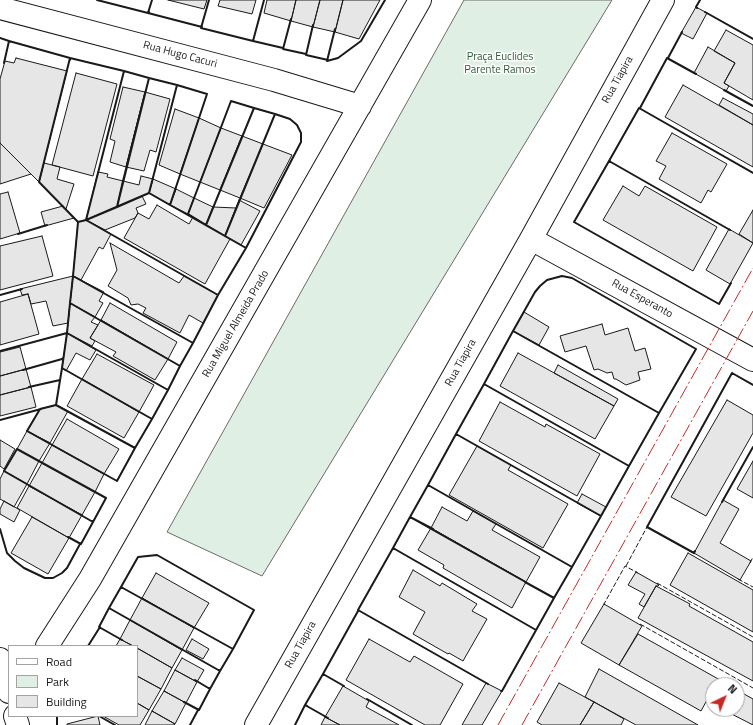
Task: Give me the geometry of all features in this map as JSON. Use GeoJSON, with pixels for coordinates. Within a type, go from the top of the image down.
{"type":"FeatureCollection","features":[{"type":"Feature","properties":{"kind":"street","name":"Rua Miguel Almeida Prado"},"geometry":{"type":"LineString","coordinates":[[48,645],[90,579],[420,0]]}},
{"type":"Feature","properties":{"kind":"street","name":"Rua Tiapira"},"geometry":{"type":"LineString","coordinates":[[256,725],[531,239],[662,0]]}},
{"type":"Feature","properties":{"kind":"street","name":"Rua Hugo Cacuri"},"geometry":{"type":"LineString","coordinates":[[0,8],[274,80],[360,106]]}},
{"type":"Feature","properties":{"kind":"street","name":"Rua Esperanto"},"geometry":{"type":"LineString","coordinates":[[531,239],[753,360]]}},
{"type":"Feature","properties":{"kind":"street"},"geometry":{"type":"LineString","coordinates":[[0,659],[8,688]]}},
{"type":"Feature","properties":{"kind":"green space","name":"Praça Euclides Parente Ramos"},"geometry":{"type":"Polygon","coordinates":[[[464,0],[612,0],[262,576],[167,532],[464,0]]]}},
{"type":"Feature","properties":{"kind":"building"},"geometry":{"type":"Polygon","coordinates":[[[168,0],[207,0],[204,9],[168,0]]]}},
{"type":"Feature","properties":{"kind":"building"},"geometry":{"type":"Polygon","coordinates":[[[220,0],[256,0],[252,14],[218,6],[220,0]]]}},
{"type":"Feature","properties":{"kind":"building"},"geometry":{"type":"Polygon","coordinates":[[[267,0],[296,0],[291,21],[264,13],[267,0]]]}},
{"type":"Feature","properties":{"kind":"building"},"geometry":{"type":"Polygon","coordinates":[[[296,0],[320,0],[313,27],[291,21],[296,0]]]}},
{"type":"Feature","properties":{"kind":"building"},"geometry":{"type":"Polygon","coordinates":[[[320,0],[343,0],[335,32],[313,27],[320,0]]]}},
{"type":"Feature","properties":{"kind":"building"},"geometry":{"type":"Polygon","coordinates":[[[343,0],[380,0],[359,39],[335,32],[343,0]]]}},
{"type":"Feature","properties":{"kind":"building"},"geometry":{"type":"Polygon","coordinates":[[[696,7],[707,13],[693,39],[681,33],[696,7]]]}},
{"type":"Feature","properties":{"kind":"building"},"geometry":{"type":"Polygon","coordinates":[[[726,30],[753,45],[753,100],[724,83],[735,63],[714,51],[726,30]]]}},
{"type":"Feature","properties":{"kind":"building"},"geometry":{"type":"Polygon","coordinates":[[[708,47],[735,63],[724,83],[729,86],[726,91],[694,73],[708,47]]]}},
{"type":"Feature","properties":{"kind":"building"},"geometry":{"type":"Polygon","coordinates":[[[16,58],[67,71],[39,182],[0,143],[0,79],[5,61],[14,63],[16,58]]]}},
{"type":"Feature","properties":{"kind":"building"},"geometry":{"type":"Polygon","coordinates":[[[76,73],[117,84],[93,176],[52,165],[76,73]]]}},
{"type":"Feature","properties":{"kind":"building"},"geometry":{"type":"Polygon","coordinates":[[[683,85],[753,125],[753,167],[665,117],[683,85]]]}},
{"type":"Feature","properties":{"kind":"building"},"geometry":{"type":"Polygon","coordinates":[[[123,87],[145,92],[126,167],[110,162],[115,141],[110,139],[123,87]]]}},
{"type":"Feature","properties":{"kind":"building"},"geometry":{"type":"Polygon","coordinates":[[[145,92],[170,99],[156,152],[150,150],[144,171],[126,167],[145,92]]]}},
{"type":"Feature","properties":{"kind":"building"},"geometry":{"type":"Polygon","coordinates":[[[723,98],[753,114],[753,125],[719,105],[723,98]]]}},
{"type":"Feature","properties":{"kind":"building"},"geometry":{"type":"Polygon","coordinates":[[[175,109],[199,118],[180,174],[159,165],[175,109]]]}},
{"type":"Feature","properties":{"kind":"building"},"geometry":{"type":"Polygon","coordinates":[[[199,118],[221,128],[200,182],[180,174],[199,118]]]}},
{"type":"Feature","properties":{"kind":"building"},"geometry":{"type":"Polygon","coordinates":[[[221,128],[242,136],[220,190],[200,182],[221,128]]]}},
{"type":"Feature","properties":{"kind":"building"},"geometry":{"type":"Polygon","coordinates":[[[672,133],[727,164],[711,192],[708,190],[701,203],[659,179],[666,166],[656,161],[672,133]]]}},
{"type":"Feature","properties":{"kind":"building"},"geometry":{"type":"Polygon","coordinates":[[[242,136],[263,144],[240,198],[220,190],[242,136]]]}},
{"type":"Feature","properties":{"kind":"building"},"geometry":{"type":"Polygon","coordinates":[[[0,143],[31,174],[0,184],[0,143]]]}},
{"type":"Feature","properties":{"kind":"building"},"geometry":{"type":"Polygon","coordinates":[[[263,144],[292,155],[264,208],[240,198],[263,144]]]}},
{"type":"Feature","properties":{"kind":"building"},"geometry":{"type":"Polygon","coordinates":[[[44,163],[60,167],[57,179],[74,184],[66,209],[39,182],[44,163]]]}},
{"type":"Feature","properties":{"kind":"building"},"geometry":{"type":"Polygon","coordinates":[[[98,172],[108,174],[107,177],[123,181],[117,207],[86,220],[98,172]]]}},
{"type":"Feature","properties":{"kind":"building"},"geometry":{"type":"Polygon","coordinates":[[[141,176],[153,179],[149,193],[117,207],[123,181],[139,185],[141,176]]]}},
{"type":"Feature","properties":{"kind":"building"},"geometry":{"type":"Polygon","coordinates":[[[153,179],[176,189],[170,205],[149,193],[153,179]]]}},
{"type":"Feature","properties":{"kind":"building"},"geometry":{"type":"Polygon","coordinates":[[[623,186],[639,196],[645,186],[717,227],[693,271],[603,220],[623,186]]]}},
{"type":"Feature","properties":{"kind":"building"},"geometry":{"type":"Polygon","coordinates":[[[176,189],[194,198],[188,214],[170,205],[176,189]]]}},
{"type":"Feature","properties":{"kind":"building"},"geometry":{"type":"Polygon","coordinates":[[[8,192],[20,233],[0,239],[0,194],[8,192]]]}},
{"type":"Feature","properties":{"kind":"building"},"geometry":{"type":"Polygon","coordinates":[[[142,196],[146,204],[136,208],[138,213],[135,218],[105,230],[86,220],[142,196]]]}},
{"type":"Feature","properties":{"kind":"building"},"geometry":{"type":"Polygon","coordinates":[[[194,198],[213,207],[206,225],[188,214],[194,198]]]}},
{"type":"Feature","properties":{"kind":"building"},"geometry":{"type":"Polygon","coordinates":[[[239,200],[260,211],[241,245],[225,236],[239,200]]]}},
{"type":"Feature","properties":{"kind":"building"},"geometry":{"type":"Polygon","coordinates":[[[157,205],[189,224],[193,217],[230,239],[205,284],[124,238],[138,213],[149,219],[157,205]]]}},
{"type":"Feature","properties":{"kind":"building"},"geometry":{"type":"Polygon","coordinates":[[[63,206],[74,218],[45,226],[41,212],[63,206]]]}},
{"type":"Feature","properties":{"kind":"building"},"geometry":{"type":"Polygon","coordinates":[[[213,207],[236,208],[225,236],[206,225],[213,207]]]}},
{"type":"Feature","properties":{"kind":"building"},"geometry":{"type":"Polygon","coordinates":[[[753,210],[753,243],[739,234],[753,210]]]}},
{"type":"Feature","properties":{"kind":"building"},"geometry":{"type":"Polygon","coordinates":[[[86,220],[111,234],[103,249],[99,247],[81,280],[73,276],[78,222],[86,220]]]}},
{"type":"Feature","properties":{"kind":"building"},"geometry":{"type":"Polygon","coordinates":[[[729,229],[753,243],[730,284],[706,270],[729,229]]]}},
{"type":"Feature","properties":{"kind":"building"},"geometry":{"type":"Polygon","coordinates":[[[42,236],[53,276],[0,290],[0,246],[42,236]]]}},
{"type":"Feature","properties":{"kind":"building"},"geometry":{"type":"Polygon","coordinates":[[[110,243],[179,283],[184,276],[218,295],[203,323],[189,315],[180,333],[143,313],[146,308],[138,304],[131,305],[128,298],[108,286],[117,270],[110,243]]]}},
{"type":"Feature","properties":{"kind":"building"},"geometry":{"type":"Polygon","coordinates":[[[73,276],[68,323],[53,326],[46,301],[31,304],[28,294],[22,295],[20,289],[73,276]]]}},
{"type":"Feature","properties":{"kind":"building"},"geometry":{"type":"Polygon","coordinates":[[[73,276],[104,292],[99,301],[103,303],[95,317],[70,303],[73,276]]]}},
{"type":"Feature","properties":{"kind":"building"},"geometry":{"type":"Polygon","coordinates":[[[28,294],[39,334],[0,345],[0,302],[28,294]]]}},
{"type":"Feature","properties":{"kind":"building"},"geometry":{"type":"Polygon","coordinates":[[[70,303],[95,317],[91,322],[98,325],[90,338],[95,341],[92,346],[67,333],[70,303]]]}},
{"type":"Feature","properties":{"kind":"building"},"geometry":{"type":"Polygon","coordinates":[[[110,303],[177,342],[168,359],[101,320],[110,303]]]}},
{"type":"Feature","properties":{"kind":"building"},"geometry":{"type":"Polygon","coordinates":[[[524,312],[549,327],[539,345],[513,331],[524,312]]]}},
{"type":"Feature","properties":{"kind":"building"},"geometry":{"type":"Polygon","coordinates":[[[101,320],[168,359],[155,380],[113,356],[116,352],[90,338],[101,320]]]}},
{"type":"Feature","properties":{"kind":"building"},"geometry":{"type":"Polygon","coordinates":[[[602,324],[605,335],[628,328],[635,351],[645,348],[651,369],[638,372],[640,380],[626,385],[614,379],[612,372],[607,373],[598,369],[594,370],[586,346],[565,352],[560,336],[602,324]]]}},
{"type":"Feature","properties":{"kind":"building"},"geometry":{"type":"Polygon","coordinates":[[[67,333],[96,350],[90,360],[76,353],[66,371],[62,368],[67,333]]]}},
{"type":"Feature","properties":{"kind":"building"},"geometry":{"type":"Polygon","coordinates":[[[20,347],[26,369],[0,376],[0,352],[20,347]]]}},
{"type":"Feature","properties":{"kind":"building"},"geometry":{"type":"Polygon","coordinates":[[[518,353],[614,406],[595,439],[500,386],[518,353]]]}},
{"type":"Feature","properties":{"kind":"building"},"geometry":{"type":"Polygon","coordinates":[[[97,354],[154,385],[139,412],[82,379],[97,354]]]}},
{"type":"Feature","properties":{"kind":"building"},"geometry":{"type":"Polygon","coordinates":[[[558,365],[618,399],[614,406],[554,373],[558,365]]]}},
{"type":"Feature","properties":{"kind":"building"},"geometry":{"type":"Polygon","coordinates":[[[26,369],[31,387],[0,395],[0,376],[26,369]]]}},
{"type":"Feature","properties":{"kind":"building"},"geometry":{"type":"Polygon","coordinates":[[[82,379],[139,412],[124,438],[67,406],[82,379]]]}},
{"type":"Feature","properties":{"kind":"building"},"geometry":{"type":"Polygon","coordinates":[[[31,387],[36,407],[0,416],[0,395],[31,387]]]}},
{"type":"Feature","properties":{"kind":"building"},"geometry":{"type":"Polygon","coordinates":[[[727,400],[753,415],[753,433],[706,516],[671,497],[727,400]]]}},
{"type":"Feature","properties":{"kind":"building"},"geometry":{"type":"Polygon","coordinates":[[[500,402],[545,427],[546,424],[600,454],[577,496],[479,441],[500,402]]]}},
{"type":"Feature","properties":{"kind":"building"},"geometry":{"type":"Polygon","coordinates":[[[56,405],[68,411],[50,443],[27,431],[40,409],[56,405]]]}},
{"type":"Feature","properties":{"kind":"building"},"geometry":{"type":"Polygon","coordinates":[[[67,419],[119,449],[104,474],[52,445],[67,419]]]}},
{"type":"Feature","properties":{"kind":"building"},"geometry":{"type":"Polygon","coordinates":[[[27,431],[50,443],[39,461],[17,449],[27,431]]]}},
{"type":"Feature","properties":{"kind":"building"},"geometry":{"type":"Polygon","coordinates":[[[0,440],[15,449],[4,469],[0,466],[0,440]]]}},
{"type":"Feature","properties":{"kind":"building"},"geometry":{"type":"Polygon","coordinates":[[[52,445],[104,474],[95,492],[42,463],[52,445]]]}},
{"type":"Feature","properties":{"kind":"building"},"geometry":{"type":"Polygon","coordinates":[[[477,446],[511,465],[508,470],[568,504],[543,548],[449,495],[477,446]]]}},
{"type":"Feature","properties":{"kind":"building"},"geometry":{"type":"Polygon","coordinates":[[[17,449],[39,461],[27,484],[4,471],[17,449]]]}},
{"type":"Feature","properties":{"kind":"building"},"geometry":{"type":"Polygon","coordinates":[[[753,461],[753,498],[737,489],[753,461]]]}},
{"type":"Feature","properties":{"kind":"building"},"geometry":{"type":"Polygon","coordinates":[[[42,463],[95,492],[82,515],[29,486],[42,463]]]}},
{"type":"Feature","properties":{"kind":"building"},"geometry":{"type":"Polygon","coordinates":[[[4,471],[27,484],[14,507],[0,499],[0,479],[4,471]]]}},
{"type":"Feature","properties":{"kind":"building"},"geometry":{"type":"Polygon","coordinates":[[[29,486],[82,515],[69,538],[17,508],[29,486]]]}},
{"type":"Feature","properties":{"kind":"building"},"geometry":{"type":"Polygon","coordinates":[[[582,494],[606,507],[601,516],[577,503],[582,494]]]}},
{"type":"Feature","properties":{"kind":"building"},"geometry":{"type":"Polygon","coordinates":[[[723,500],[739,509],[720,543],[751,561],[740,580],[694,553],[723,500]]]}},
{"type":"Feature","properties":{"kind":"building"},"geometry":{"type":"Polygon","coordinates":[[[4,501],[20,510],[14,522],[0,514],[0,509],[4,501]]]}},
{"type":"Feature","properties":{"kind":"building"},"geometry":{"type":"Polygon","coordinates":[[[442,507],[467,521],[473,511],[496,524],[492,530],[540,557],[526,582],[431,528],[442,507]]]}},
{"type":"Feature","properties":{"kind":"building"},"geometry":{"type":"Polygon","coordinates":[[[32,517],[69,538],[48,574],[11,553],[32,517]]]}},
{"type":"Feature","properties":{"kind":"building"},"geometry":{"type":"Polygon","coordinates":[[[431,528],[526,582],[512,608],[443,568],[444,565],[418,550],[431,528]]]}},
{"type":"Feature","properties":{"kind":"building"},"geometry":{"type":"Polygon","coordinates":[[[688,553],[753,590],[753,632],[670,585],[688,553]]]}},
{"type":"Feature","properties":{"kind":"building"},"geometry":{"type":"Polygon","coordinates":[[[413,570],[440,586],[442,583],[477,604],[472,611],[487,619],[463,661],[413,634],[425,612],[399,597],[413,570]]]}},
{"type":"Feature","properties":{"kind":"building"},"geometry":{"type":"Polygon","coordinates":[[[636,572],[659,585],[656,586],[644,607],[639,604],[645,594],[628,585],[636,572]]]}},
{"type":"Feature","properties":{"kind":"building"},"geometry":{"type":"Polygon","coordinates":[[[156,573],[209,603],[194,628],[142,598],[156,573]]]}},
{"type":"Feature","properties":{"kind":"building"},"geometry":{"type":"Polygon","coordinates":[[[656,586],[690,604],[689,606],[753,642],[753,681],[638,618],[656,586]]]}},
{"type":"Feature","properties":{"kind":"building"},"geometry":{"type":"Polygon","coordinates":[[[142,598],[194,628],[182,650],[130,620],[142,598]]]}},
{"type":"Feature","properties":{"kind":"building"},"geometry":{"type":"Polygon","coordinates":[[[604,604],[642,626],[619,665],[581,643],[604,604]]]}},
{"type":"Feature","properties":{"kind":"building"},"geometry":{"type":"Polygon","coordinates":[[[130,620],[182,650],[172,668],[138,649],[138,645],[131,645],[120,639],[130,620]]]}},
{"type":"Feature","properties":{"kind":"building"},"geometry":{"type":"Polygon","coordinates":[[[638,634],[715,677],[705,677],[705,704],[701,711],[619,665],[638,634]]]}},
{"type":"Feature","properties":{"kind":"building"},"geometry":{"type":"Polygon","coordinates":[[[120,639],[131,645],[117,645],[120,639]]]}},
{"type":"Feature","properties":{"kind":"building"},"geometry":{"type":"Polygon","coordinates":[[[192,639],[209,649],[203,659],[186,650],[192,639]]]}},
{"type":"Feature","properties":{"kind":"building"},"geometry":{"type":"Polygon","coordinates":[[[369,639],[410,662],[414,656],[463,684],[440,725],[425,725],[346,680],[369,639]]]}},
{"type":"Feature","properties":{"kind":"building"},"geometry":{"type":"Polygon","coordinates":[[[138,649],[172,668],[161,689],[138,677],[138,649]]]}},
{"type":"Feature","properties":{"kind":"building"},"geometry":{"type":"Polygon","coordinates":[[[182,658],[204,670],[197,682],[175,670],[182,658]]]}},
{"type":"Feature","properties":{"kind":"building"},"geometry":{"type":"Polygon","coordinates":[[[599,669],[698,725],[636,725],[585,697],[599,669]]]}},
{"type":"Feature","properties":{"kind":"building"},"geometry":{"type":"Polygon","coordinates":[[[175,670],[197,682],[186,703],[164,691],[175,670]]]}},
{"type":"Feature","properties":{"kind":"building"},"geometry":{"type":"Polygon","coordinates":[[[138,677],[161,689],[149,710],[138,704],[138,677]]]}},
{"type":"Feature","properties":{"kind":"building"},"geometry":{"type":"Polygon","coordinates":[[[486,683],[502,691],[482,725],[462,725],[486,683]]]}},
{"type":"Feature","properties":{"kind":"building"},"geometry":{"type":"Polygon","coordinates":[[[559,683],[594,702],[580,725],[542,725],[537,722],[559,683]]]}},
{"type":"Feature","properties":{"kind":"building"},"geometry":{"type":"Polygon","coordinates":[[[343,686],[369,701],[366,707],[399,725],[340,725],[325,717],[343,686]]]}},
{"type":"Feature","properties":{"kind":"building"},"geometry":{"type":"Polygon","coordinates":[[[164,691],[186,703],[175,724],[152,711],[164,691]]]}},
{"type":"Feature","properties":{"kind":"building"},"geometry":{"type":"Polygon","coordinates":[[[745,694],[753,699],[753,725],[738,717],[745,717],[745,694]]]}},
{"type":"Feature","properties":{"kind":"building"},"geometry":{"type":"Polygon","coordinates":[[[594,702],[624,719],[621,725],[580,725],[594,702]]]}},
{"type":"Feature","properties":{"kind":"building"},"geometry":{"type":"Polygon","coordinates":[[[138,704],[149,710],[140,725],[119,725],[105,717],[138,717],[138,704]]]}},
{"type":"Feature","properties":{"kind":"building"},"geometry":{"type":"Polygon","coordinates":[[[152,711],[175,724],[145,725],[152,711]]]}},
{"type":"Feature","properties":{"kind":"building"},"geometry":{"type":"Polygon","coordinates":[[[98,717],[100,725],[67,725],[98,717]]]}},
{"type":"Feature","properties":{"kind":"building"},"geometry":{"type":"Polygon","coordinates":[[[325,717],[340,725],[321,725],[325,717]]]}},
{"type":"Feature","properties":{"kind":"fence"},"geometry":{"type":"LineString","coordinates":[[626,566],[647,527],[695,554]]}},
{"type":"Feature","properties":{"kind":"fence"},"geometry":{"type":"LineString","coordinates":[[750,563],[753,557]]}},
{"type":"Feature","properties":{"kind":"fence"},"geometry":{"type":"LineString","coordinates":[[605,605],[604,604],[625,566],[638,573]]}},
{"type":"Feature","properties":{"kind":"fence"},"geometry":{"type":"LineString","coordinates":[[738,579],[753,587]]}},
{"type":"Feature","properties":{"kind":"fence"},"geometry":{"type":"LineString","coordinates":[[657,583],[753,637]]}},
{"type":"Feature","properties":{"kind":"fence"},"geometry":{"type":"LineString","coordinates":[[640,624],[753,688]]}},
{"type":"Feature","properties":{"kind":"wall"},"geometry":{"type":"LineString","coordinates":[[97,0],[149,12]]}},
{"type":"Feature","properties":{"kind":"wall"},"geometry":{"type":"LineString","coordinates":[[152,0],[148,13],[202,27]]}},
{"type":"Feature","properties":{"kind":"wall"},"geometry":{"type":"LineString","coordinates":[[209,0],[201,28],[253,41],[264,0]]}},
{"type":"Feature","properties":{"kind":"wall"},"geometry":{"type":"LineString","coordinates":[[335,29],[327,61],[338,58],[361,41],[385,0]]}},
{"type":"Feature","properties":{"kind":"wall"},"geometry":{"type":"LineString","coordinates":[[697,8],[696,7],[700,0]]}},
{"type":"Feature","properties":{"kind":"wall"},"geometry":{"type":"LineString","coordinates":[[705,12],[753,39]]}},
{"type":"Feature","properties":{"kind":"wall"},"geometry":{"type":"LineString","coordinates":[[291,19],[283,49],[306,54]]}},
{"type":"Feature","properties":{"kind":"wall"},"geometry":{"type":"LineString","coordinates":[[313,25],[306,55],[328,60]]}},
{"type":"Feature","properties":{"kind":"wall"},"geometry":{"type":"LineString","coordinates":[[668,58],[682,32]]}},
{"type":"Feature","properties":{"kind":"wall"},"geometry":{"type":"LineString","coordinates":[[0,38],[9,42]]}},
{"type":"Feature","properties":{"kind":"wall"},"geometry":{"type":"LineString","coordinates":[[4,63],[9,41],[70,58],[70,60]]}},
{"type":"Feature","properties":{"kind":"wall"},"geometry":{"type":"LineString","coordinates":[[253,41],[283,48]]}},
{"type":"Feature","properties":{"kind":"wall"},"geometry":{"type":"LineString","coordinates":[[70,58],[124,71],[86,220],[78,222],[39,182],[70,58]]}},
{"type":"Feature","properties":{"kind":"wall"},"geometry":{"type":"LineString","coordinates":[[640,108],[667,58],[696,74]]}},
{"type":"Feature","properties":{"kind":"wall"},"geometry":{"type":"LineString","coordinates":[[124,71],[149,78],[117,207],[86,220],[124,71]]}},
{"type":"Feature","properties":{"kind":"wall"},"geometry":{"type":"LineString","coordinates":[[149,78],[177,85],[149,193],[117,207],[149,78]]}},
{"type":"Feature","properties":{"kind":"wall"},"geometry":{"type":"LineString","coordinates":[[177,85],[207,94],[170,205],[149,193],[177,85]]}},
{"type":"Feature","properties":{"kind":"wall"},"geometry":{"type":"LineString","coordinates":[[724,90],[753,106]]}},
{"type":"Feature","properties":{"kind":"wall"},"geometry":{"type":"LineString","coordinates":[[231,101],[254,108],[206,225],[188,214],[231,101]]}},
{"type":"Feature","properties":{"kind":"wall"},"geometry":{"type":"LineString","coordinates":[[254,108],[275,114],[225,236],[206,225],[254,108]]}},
{"type":"Feature","properties":{"kind":"wall"},"geometry":{"type":"LineString","coordinates":[[610,161],[639,108],[753,173]]}},
{"type":"Feature","properties":{"kind":"wall"},"geometry":{"type":"LineString","coordinates":[[275,114],[290,119],[297,125],[301,133],[301,142],[246,248],[225,236],[275,114]]}},
{"type":"Feature","properties":{"kind":"wall"},"geometry":{"type":"LineString","coordinates":[[730,230],[609,161],[574,222],[719,304],[731,283]]}},
{"type":"Feature","properties":{"kind":"wall"},"geometry":{"type":"LineString","coordinates":[[149,193],[246,248],[218,295],[86,220],[149,193]]}},
{"type":"Feature","properties":{"kind":"wall"},"geometry":{"type":"LineString","coordinates":[[86,220],[218,295],[193,343],[73,276],[78,222],[86,220]]}},
{"type":"Feature","properties":{"kind":"wall"},"geometry":{"type":"LineString","coordinates":[[18,234],[47,225]]}},
{"type":"Feature","properties":{"kind":"wall"},"geometry":{"type":"LineString","coordinates":[[73,276],[193,343],[180,366],[70,303],[73,276]]}},
{"type":"Feature","properties":{"kind":"wall"},"geometry":{"type":"LineString","coordinates":[[562,276],[572,278],[696,349],[659,413],[513,331],[535,292],[540,286],[547,280],[562,276]]}},
{"type":"Feature","properties":{"kind":"wall"},"geometry":{"type":"LineString","coordinates":[[0,295],[22,289]]}},
{"type":"Feature","properties":{"kind":"wall"},"geometry":{"type":"LineString","coordinates":[[70,303],[180,366],[168,390],[67,333],[70,303]]}},
{"type":"Feature","properties":{"kind":"wall"},"geometry":{"type":"LineString","coordinates":[[513,331],[659,413],[629,466],[484,384],[513,331]]}},
{"type":"Feature","properties":{"kind":"wall"},"geometry":{"type":"LineString","coordinates":[[67,333],[168,390],[152,419],[62,368],[67,333]]}},
{"type":"Feature","properties":{"kind":"wall"},"geometry":{"type":"LineString","coordinates":[[0,351],[67,333]]}},
{"type":"Feature","properties":{"kind":"wall"},"geometry":{"type":"LineString","coordinates":[[23,370],[63,358]]}},
{"type":"Feature","properties":{"kind":"wall"},"geometry":{"type":"LineString","coordinates":[[62,368],[152,419],[135,448],[56,405],[62,368]]}},
{"type":"Feature","properties":{"kind":"wall"},"geometry":{"type":"LineString","coordinates":[[695,551],[694,553],[647,527],[732,373],[753,385]]}},
{"type":"Feature","properties":{"kind":"wall"},"geometry":{"type":"LineString","coordinates":[[29,387],[60,380]]}},
{"type":"Feature","properties":{"kind":"wall"},"geometry":{"type":"LineString","coordinates":[[484,384],[629,466],[601,516],[456,434],[484,384]]}},
{"type":"Feature","properties":{"kind":"wall"},"geometry":{"type":"LineString","coordinates":[[56,405],[135,448],[117,481],[27,431],[40,409],[56,405]]}},
{"type":"Feature","properties":{"kind":"wall"},"geometry":{"type":"LineString","coordinates":[[0,420],[41,409]]}},
{"type":"Feature","properties":{"kind":"wall"},"geometry":{"type":"LineString","coordinates":[[456,434],[601,516],[572,567],[428,485],[456,434]]}},
{"type":"Feature","properties":{"kind":"wall"},"geometry":{"type":"LineString","coordinates":[[722,502],[753,447]]}},
{"type":"Feature","properties":{"kind":"wall"},"geometry":{"type":"LineString","coordinates":[[17,449],[106,498],[93,522],[4,471],[17,449]]}},
{"type":"Feature","properties":{"kind":"wall"},"geometry":{"type":"LineString","coordinates":[[428,485],[572,567],[554,598],[410,517],[428,485]]}},
{"type":"Feature","properties":{"kind":"wall"},"geometry":{"type":"LineString","coordinates":[[433,529],[410,517],[393,548],[536,630]]}},
{"type":"Feature","properties":{"kind":"wall"},"geometry":{"type":"LineString","coordinates":[[68,537],[81,544],[93,522],[92,521]]}},
{"type":"Feature","properties":{"kind":"wall"},"geometry":{"type":"LineString","coordinates":[[0,529],[7,553],[24,568],[45,578],[53,578],[62,573],[67,568],[80,544]]}},
{"type":"Feature","properties":{"kind":"wall"},"geometry":{"type":"LineString","coordinates":[[488,684],[358,610],[393,548],[536,630]]}},
{"type":"Feature","properties":{"kind":"wall"},"geometry":{"type":"LineString","coordinates":[[157,555],[254,610],[233,649],[121,587],[138,557],[157,555]]}},
{"type":"Feature","properties":{"kind":"wall"},"geometry":{"type":"LineString","coordinates":[[501,691],[554,598],[525,582]]}},
{"type":"Feature","properties":{"kind":"wall"},"geometry":{"type":"LineString","coordinates":[[121,587],[233,649],[220,671],[109,608],[121,587]]}},
{"type":"Feature","properties":{"kind":"wall"},"geometry":{"type":"LineString","coordinates":[[109,608],[99,627],[122,640]]}},
{"type":"Feature","properties":{"kind":"wall"},"geometry":{"type":"LineString","coordinates":[[344,686],[323,674],[358,611]]}},
{"type":"Feature","properties":{"kind":"wall"},"geometry":{"type":"LineString","coordinates":[[89,645],[100,627]]}},
{"type":"Feature","properties":{"kind":"wall"},"geometry":{"type":"LineString","coordinates":[[195,680],[210,689],[220,671],[219,670]]}},
{"type":"Feature","properties":{"kind":"wall"},"geometry":{"type":"LineString","coordinates":[[323,674],[305,705],[328,718]]}},
{"type":"Feature","properties":{"kind":"wall"},"geometry":{"type":"LineString","coordinates":[[184,702],[199,710],[210,689],[209,688]]}},
{"type":"Feature","properties":{"kind":"wall"},"geometry":{"type":"LineString","coordinates":[[367,699],[412,725]]}},
{"type":"Feature","properties":{"kind":"wall"},"geometry":{"type":"LineString","coordinates":[[295,725],[305,705],[307,706]]}},
{"type":"Feature","properties":{"kind":"wall"},"geometry":{"type":"LineString","coordinates":[[190,725],[198,710]]}},
{"type":"Feature","properties":{"kind":"wall"},"geometry":{"type":"LineString","coordinates":[[57,717],[57,725]]}},
{"type":"Feature","properties":{"kind":"wall"},"geometry":{"type":"LineString","coordinates":[[101,717],[115,725]]}},
{"type":"Feature","properties":{"kind":"power"},"geometry":{"type":"LineString","coordinates":[[498,725],[753,268]]}},
{"type":"Feature","properties":{"kind":"power"},"geometry":{"type":"LineString","coordinates":[[522,725],[753,311]]}}]}
